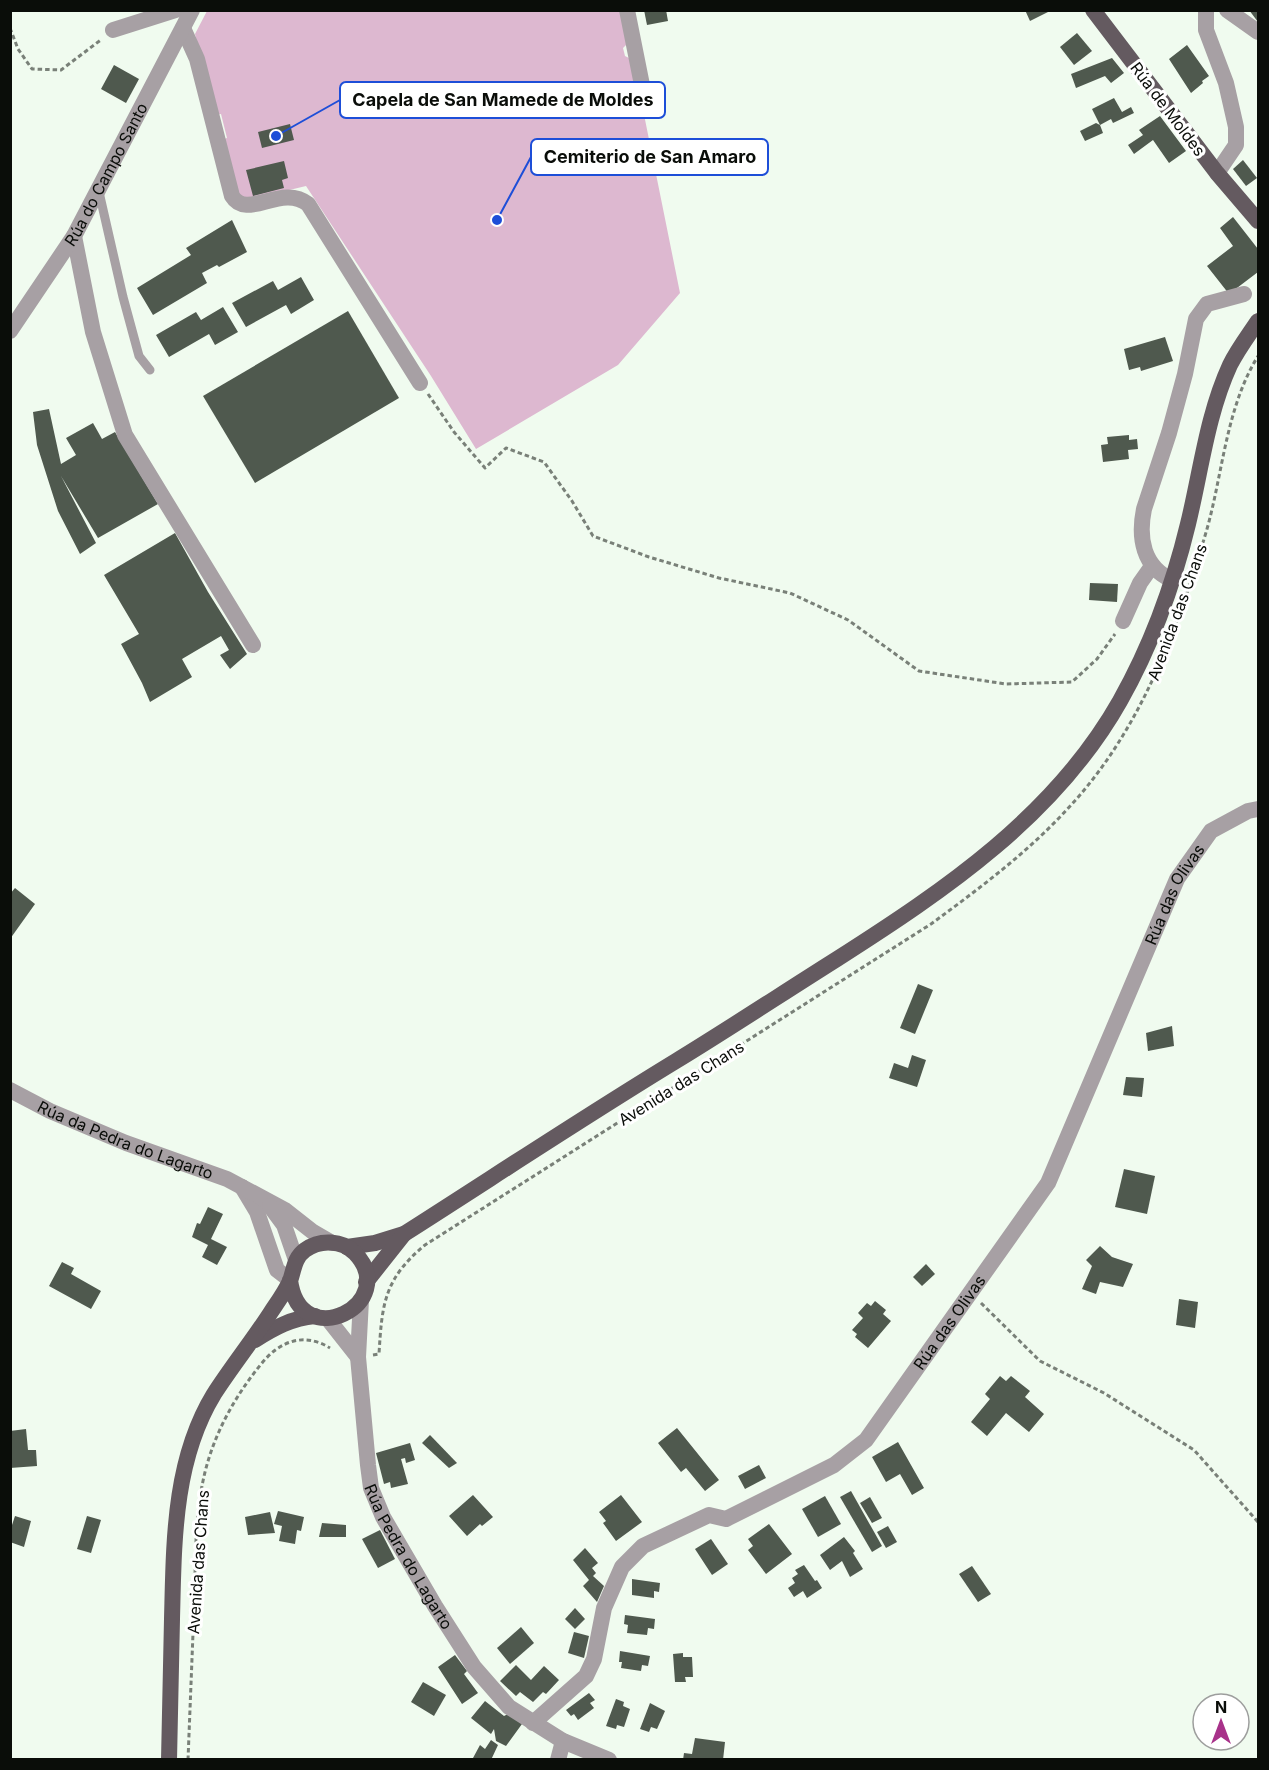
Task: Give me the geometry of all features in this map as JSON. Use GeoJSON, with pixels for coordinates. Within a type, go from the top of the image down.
{"type":"FeatureCollection","features":[{"type":"Feature","properties":{"kind":"main road","name":"Rúa de Moldes"},"geometry":{"type":"LineString","coordinates":[[1093,10],[1217,173],[1252,208],[1258,221]]}},
{"type":"Feature","properties":{"kind":"main road","name":"Avenida das Chans"},"geometry":{"type":"LineString","coordinates":[[169,1760],[174,1557],[177,1512],[183,1476],[196,1431],[212,1398],[290,1280],[296,1260],[304,1251],[315,1245],[375,1242],[404,1234],[929,899],[1015,831],[1080,760],[1105,724],[1141,662],[1160,617],[1188,526],[1209,426],[1219,395],[1229,366],[1256,324]]}},
{"type":"Feature","properties":{"kind":"main road","name":"Avenida das Chans"},"geometry":{"type":"LineString","coordinates":[[251,1342],[299,1317],[341,1316],[353,1310],[361,1300],[366,1282],[404,1234]]}},
{"type":"Feature","properties":{"kind":"main road"},"geometry":{"type":"LineString","coordinates":[[339,1245],[362,1262],[366,1282]]}},
{"type":"Feature","properties":{"kind":"main road"},"geometry":{"type":"LineString","coordinates":[[290,1280],[295,1299],[304,1309],[321,1317]]}},
{"type":"Feature","properties":{"kind":"street"},"geometry":{"type":"LineString","coordinates":[[113,30],[176,10]]}},
{"type":"Feature","properties":{"kind":"street","name":"Rúa do Campo Santo"},"geometry":{"type":"LineString","coordinates":[[10,331],[74,236],[192,10]]}},
{"type":"Feature","properties":{"kind":"street"},"geometry":{"type":"LineString","coordinates":[[627,10],[645,100]]}},
{"type":"Feature","properties":{"kind":"street"},"geometry":{"type":"LineString","coordinates":[[1206,10],[1206,30],[1226,84],[1236,127],[1236,145],[1217,173]]}},
{"type":"Feature","properties":{"kind":"street"},"geometry":{"type":"LineString","coordinates":[[1227,10],[1258,32]]}},
{"type":"Feature","properties":{"kind":"street"},"geometry":{"type":"LineString","coordinates":[[183,28],[198,59],[231,196],[235,202],[241,206],[248,206],[280,197],[302,200],[308,204],[420,383]]}},
{"type":"Feature","properties":{"kind":"street"},"geometry":{"type":"LineString","coordinates":[[74,236],[93,332],[125,435],[253,645]]}},
{"type":"Feature","properties":{"kind":"street"},"geometry":{"type":"LineString","coordinates":[[1172,580],[1160,575],[1146,555],[1141,521],[1169,433],[1197,320],[1207,304],[1244,294]]}},
{"type":"Feature","properties":{"kind":"street"},"geometry":{"type":"LineString","coordinates":[[1123,621],[1140,583],[1152,566]]}},
{"type":"Feature","properties":{"kind":"street","name":"Rúa das Olivas"},"geometry":{"type":"LineString","coordinates":[[532,1723],[586,1676],[594,1659],[604,1608],[622,1567],[643,1546],[709,1515],[726,1519],[834,1465],[866,1440],[1048,1183],[1177,879],[1211,831],[1258,808]]}},
{"type":"Feature","properties":{"kind":"street","name":"Rúa da Pedra do Lagarto"},"geometry":{"type":"LineString","coordinates":[[10,1090],[50,1112],[126,1143],[227,1179],[285,1210],[313,1232],[339,1245]]}},
{"type":"Feature","properties":{"kind":"street"},"geometry":{"type":"LineString","coordinates":[[242,1187],[257,1212],[276,1270],[290,1280]]}},
{"type":"Feature","properties":{"kind":"street","name":"Rúa da Pedra do Lagarto"},"geometry":{"type":"LineString","coordinates":[[266,1201],[284,1226],[296,1260]]}},
{"type":"Feature","properties":{"kind":"street","name":"Rúa Pedra do Lagarto"},"geometry":{"type":"LineString","coordinates":[[361,1300],[358,1357],[371,1488],[383,1517],[474,1667],[509,1707],[563,1741],[609,1760]]}},
{"type":"Feature","properties":{"kind":"street"},"geometry":{"type":"LineString","coordinates":[[321,1317],[358,1357]]}},
{"type":"Feature","properties":{"kind":"street"},"geometry":{"type":"LineString","coordinates":[[558,1760],[563,1741]]}},
{"type":"Feature","properties":{"kind":"lane"},"geometry":{"type":"LineString","coordinates":[[99,190],[136,346],[143,363],[150,370]]}},
{"type":"Feature","properties":{"kind":"path"},"geometry":{"type":"LineString","coordinates":[[10,28],[18,49],[32,69],[61,70],[113,30]]}},
{"type":"Feature","properties":{"kind":"path","name":"Avenida das Chans"},"geometry":{"type":"LineString","coordinates":[[358,1357],[379,1354],[382,1316],[391,1284],[411,1257],[425,1245],[931,924],[990,880],[1071,805],[1097,775],[1126,732],[1160,665],[1193,576],[1236,407],[1258,356]]}},
{"type":"Feature","properties":{"kind":"path"},"geometry":{"type":"LineString","coordinates":[[420,383],[454,432],[485,468],[506,448],[544,462],[572,501],[593,536],[649,557],[719,578],[790,592],[848,620],[919,671],[1006,684],[1072,682],[1097,659],[1123,621]]}},
{"type":"Feature","properties":{"kind":"path"},"geometry":{"type":"LineString","coordinates":[[971,1293],[1040,1361],[1104,1393],[1194,1450],[1258,1522]]}},
{"type":"Feature","properties":{"kind":"path","name":"Avenida das Chans"},"geometry":{"type":"LineString","coordinates":[[188,1760],[197,1526],[203,1481],[211,1455],[233,1403],[271,1353],[292,1340],[306,1339],[333,1350]]}},
{"type":"Feature","properties":{"kind":"shaded area"},"geometry":{"type":"Polygon","coordinates":[[[207,11],[621,11],[628,43],[623,48],[625,56],[633,60],[680,293],[618,365],[476,449],[431,376],[306,186],[243,201],[234,196],[221,140],[227,138],[221,114],[215,115],[195,34],[207,11]]]}},
{"type":"Feature","properties":{"kind":"building"},"geometry":{"type":"Polygon","coordinates":[[[644,10],[666,10],[668,21],[647,25],[644,10]]]}},
{"type":"Feature","properties":{"kind":"building"},"geometry":{"type":"Polygon","coordinates":[[[1025,10],[1052,10],[1030,21],[1025,10]]]}},
{"type":"Feature","properties":{"kind":"building"},"geometry":{"type":"Polygon","coordinates":[[[1249,10],[1258,10],[1258,22],[1249,10]]]}},
{"type":"Feature","properties":{"kind":"building"},"geometry":{"type":"Polygon","coordinates":[[[1077,33],[1092,51],[1074,65],[1060,47],[1077,33]]]}},
{"type":"Feature","properties":{"kind":"building"},"geometry":{"type":"Polygon","coordinates":[[[1187,45],[1209,76],[1191,93],[1169,59],[1187,45]]]}},
{"type":"Feature","properties":{"kind":"building"},"geometry":{"type":"Polygon","coordinates":[[[1112,58],[1124,73],[1111,83],[1105,76],[1076,88],[1071,74],[1112,58]]]}},
{"type":"Feature","properties":{"kind":"building"},"geometry":{"type":"Polygon","coordinates":[[[114,65],[139,79],[126,103],[101,89],[114,65]]]}},
{"type":"Feature","properties":{"kind":"building"},"geometry":{"type":"Polygon","coordinates":[[[1114,98],[1122,112],[1131,107],[1134,113],[1113,123],[1111,119],[1100,125],[1092,109],[1114,98]]]}},
{"type":"Feature","properties":{"kind":"building"},"geometry":{"type":"Polygon","coordinates":[[[1160,116],[1186,151],[1169,163],[1153,140],[1134,154],[1128,145],[1143,135],[1139,130],[1160,116]]]}},
{"type":"Feature","properties":{"kind":"building"},"geometry":{"type":"Polygon","coordinates":[[[1096,123],[1100,125],[1103,133],[1085,141],[1080,131],[1096,123]]]}},
{"type":"Feature","properties":{"kind":"building"},"geometry":{"type":"Polygon","coordinates":[[[290,124],[294,140],[262,148],[258,132],[290,124]]]}},
{"type":"Feature","properties":{"kind":"building"},"geometry":{"type":"Polygon","coordinates":[[[1243,160],[1257,178],[1246,186],[1233,169],[1243,160]]]}},
{"type":"Feature","properties":{"kind":"building"},"geometry":{"type":"Polygon","coordinates":[[[284,161],[288,178],[282,180],[284,188],[253,196],[246,170],[284,161]]]}},
{"type":"Feature","properties":{"kind":"building"},"geometry":{"type":"Polygon","coordinates":[[[1233,217],[1258,249],[1258,272],[1229,294],[1207,266],[1233,246],[1220,228],[1233,217]]]}},
{"type":"Feature","properties":{"kind":"building"},"geometry":{"type":"Polygon","coordinates":[[[232,220],[247,252],[202,273],[207,283],[153,315],[137,288],[191,255],[186,248],[232,220]]]}},
{"type":"Feature","properties":{"kind":"building"},"geometry":{"type":"Polygon","coordinates":[[[301,277],[314,300],[291,314],[286,305],[246,327],[232,303],[273,281],[278,290],[301,277]]]}},
{"type":"Feature","properties":{"kind":"building"},"geometry":{"type":"Polygon","coordinates":[[[223,307],[238,332],[215,345],[209,334],[169,357],[156,335],[196,312],[201,320],[223,307]]]}},
{"type":"Feature","properties":{"kind":"building"},"geometry":{"type":"Polygon","coordinates":[[[348,311],[399,398],[255,483],[203,396],[348,311]]]}},
{"type":"Feature","properties":{"kind":"building"},"geometry":{"type":"Polygon","coordinates":[[[1165,337],[1173,361],[1141,371],[1140,367],[1129,370],[1124,349],[1165,337]]]}},
{"type":"Feature","properties":{"kind":"building"},"geometry":{"type":"Polygon","coordinates":[[[49,409],[61,464],[76,455],[66,438],[93,423],[102,439],[115,432],[158,504],[98,538],[61,476],[96,543],[80,554],[58,511],[37,445],[33,412],[49,409]]]}},
{"type":"Feature","properties":{"kind":"building"},"geometry":{"type":"Polygon","coordinates":[[[1129,435],[1129,440],[1137,439],[1138,449],[1128,450],[1129,459],[1103,462],[1101,445],[1108,444],[1107,437],[1129,435]]]}},
{"type":"Feature","properties":{"kind":"building"},"geometry":{"type":"Polygon","coordinates":[[[175,533],[208,592],[247,654],[230,669],[220,655],[229,650],[221,636],[182,659],[192,677],[150,702],[121,644],[139,634],[104,575],[175,533]]]}},
{"type":"Feature","properties":{"kind":"building"},"geometry":{"type":"Polygon","coordinates":[[[1090,583],[1118,584],[1117,602],[1089,600],[1090,583]]]}},
{"type":"Feature","properties":{"kind":"building"},"geometry":{"type":"Polygon","coordinates":[[[15,888],[35,904],[10,939],[10,894],[15,888]]]}},
{"type":"Feature","properties":{"kind":"building"},"geometry":{"type":"Polygon","coordinates":[[[918,984],[933,990],[915,1034],[900,1028],[918,984]]]}},
{"type":"Feature","properties":{"kind":"building"},"geometry":{"type":"Polygon","coordinates":[[[1172,1026],[1174,1046],[1148,1051],[1146,1033],[1172,1026]]]}},
{"type":"Feature","properties":{"kind":"building"},"geometry":{"type":"Polygon","coordinates":[[[912,1055],[926,1060],[917,1087],[889,1078],[894,1063],[908,1068],[912,1055]]]}},
{"type":"Feature","properties":{"kind":"building"},"geometry":{"type":"Polygon","coordinates":[[[1126,1077],[1144,1078],[1142,1097],[1123,1095],[1126,1077]]]}},
{"type":"Feature","properties":{"kind":"building"},"geometry":{"type":"Polygon","coordinates":[[[1124,1169],[1155,1176],[1147,1214],[1115,1207],[1124,1169]]]}},
{"type":"Feature","properties":{"kind":"building"},"geometry":{"type":"Polygon","coordinates":[[[208,1207],[223,1214],[211,1239],[227,1247],[217,1265],[202,1257],[208,1245],[192,1237],[197,1223],[200,1224],[208,1207]]]}},
{"type":"Feature","properties":{"kind":"building"},"geometry":{"type":"Polygon","coordinates":[[[1100,1246],[1112,1257],[1133,1264],[1123,1287],[1100,1282],[1096,1294],[1082,1289],[1092,1266],[1086,1260],[1100,1246]]]}},
{"type":"Feature","properties":{"kind":"building"},"geometry":{"type":"Polygon","coordinates":[[[62,1262],[74,1268],[71,1274],[101,1291],[91,1309],[49,1286],[62,1262]]]}},
{"type":"Feature","properties":{"kind":"building"},"geometry":{"type":"Polygon","coordinates":[[[926,1264],[935,1274],[922,1286],[913,1277],[926,1264]]]}},
{"type":"Feature","properties":{"kind":"building"},"geometry":{"type":"Polygon","coordinates":[[[1179,1299],[1198,1302],[1195,1328],[1176,1325],[1179,1299]]]}},
{"type":"Feature","properties":{"kind":"building"},"geometry":{"type":"Polygon","coordinates":[[[875,1301],[886,1310],[883,1314],[891,1321],[868,1348],[855,1337],[857,1334],[852,1330],[863,1318],[858,1313],[867,1303],[871,1306],[875,1301]]]}},
{"type":"Feature","properties":{"kind":"building"},"geometry":{"type":"Polygon","coordinates":[[[1000,1376],[1006,1381],[1011,1376],[1030,1391],[1025,1397],[1044,1414],[1029,1432],[1006,1413],[987,1436],[971,1422],[990,1399],[985,1394],[1000,1376]]]}},
{"type":"Feature","properties":{"kind":"building"},"geometry":{"type":"Polygon","coordinates":[[[677,1428],[719,1480],[705,1491],[686,1468],[681,1472],[658,1443],[677,1428]]]}},
{"type":"Feature","properties":{"kind":"building"},"geometry":{"type":"Polygon","coordinates":[[[26,1429],[28,1450],[36,1450],[37,1466],[10,1468],[10,1431],[26,1429]]]}},
{"type":"Feature","properties":{"kind":"building"},"geometry":{"type":"Polygon","coordinates":[[[430,1435],[457,1463],[449,1468],[422,1443],[430,1435]]]}},
{"type":"Feature","properties":{"kind":"building"},"geometry":{"type":"Polygon","coordinates":[[[898,1442],[924,1488],[912,1495],[900,1474],[886,1482],[872,1457],[898,1442]]]}},
{"type":"Feature","properties":{"kind":"building"},"geometry":{"type":"Polygon","coordinates":[[[410,1443],[415,1460],[406,1463],[405,1458],[401,1459],[408,1484],[391,1488],[390,1482],[384,1484],[376,1453],[410,1443]]]}},
{"type":"Feature","properties":{"kind":"building"},"geometry":{"type":"Polygon","coordinates":[[[759,1465],[766,1478],[745,1489],[738,1476],[759,1465]]]}},
{"type":"Feature","properties":{"kind":"building"},"geometry":{"type":"Polygon","coordinates":[[[851,1491],[882,1546],[872,1552],[840,1497],[851,1491]]]}},
{"type":"Feature","properties":{"kind":"building"},"geometry":{"type":"Polygon","coordinates":[[[473,1495],[493,1517],[482,1526],[480,1524],[467,1536],[449,1516],[473,1495]]]}},
{"type":"Feature","properties":{"kind":"building"},"geometry":{"type":"Polygon","coordinates":[[[621,1495],[642,1522],[616,1541],[603,1523],[606,1521],[599,1512],[621,1495]]]}},
{"type":"Feature","properties":{"kind":"building"},"geometry":{"type":"Polygon","coordinates":[[[825,1496],[841,1524],[818,1537],[802,1509],[825,1496]]]}},
{"type":"Feature","properties":{"kind":"building"},"geometry":{"type":"Polygon","coordinates":[[[870,1497],[882,1518],[872,1523],[860,1503],[870,1497]]]}},
{"type":"Feature","properties":{"kind":"building"},"geometry":{"type":"Polygon","coordinates":[[[278,1511],[304,1517],[301,1531],[297,1530],[295,1544],[279,1541],[282,1526],[274,1524],[278,1511]]]}},
{"type":"Feature","properties":{"kind":"building"},"geometry":{"type":"Polygon","coordinates":[[[270,1512],[275,1533],[248,1535],[245,1517],[270,1512]]]}},
{"type":"Feature","properties":{"kind":"building"},"geometry":{"type":"Polygon","coordinates":[[[15,1516],[31,1521],[24,1547],[10,1542],[10,1531],[15,1516]]]}},
{"type":"Feature","properties":{"kind":"building"},"geometry":{"type":"Polygon","coordinates":[[[87,1516],[101,1520],[91,1553],[77,1549],[87,1516]]]}},
{"type":"Feature","properties":{"kind":"building"},"geometry":{"type":"Polygon","coordinates":[[[322,1523],[346,1525],[346,1537],[319,1537],[322,1523]]]}},
{"type":"Feature","properties":{"kind":"building"},"geometry":{"type":"Polygon","coordinates":[[[769,1524],[792,1554],[766,1574],[748,1550],[753,1546],[748,1539],[769,1524]]]}},
{"type":"Feature","properties":{"kind":"building"},"geometry":{"type":"Polygon","coordinates":[[[888,1526],[897,1542],[886,1548],[877,1532],[888,1526]]]}},
{"type":"Feature","properties":{"kind":"building"},"geometry":{"type":"Polygon","coordinates":[[[380,1530],[395,1559],[378,1568],[362,1539],[380,1530]]]}},
{"type":"Feature","properties":{"kind":"building"},"geometry":{"type":"Polygon","coordinates":[[[844,1537],[855,1551],[853,1553],[863,1569],[850,1577],[842,1561],[830,1570],[820,1555],[844,1537]]]}},
{"type":"Feature","properties":{"kind":"building"},"geometry":{"type":"Polygon","coordinates":[[[711,1539],[728,1564],[712,1575],[695,1549],[711,1539]]]}},
{"type":"Feature","properties":{"kind":"building"},"geometry":{"type":"Polygon","coordinates":[[[585,1548],[598,1563],[592,1568],[596,1573],[593,1576],[604,1586],[597,1602],[583,1586],[589,1580],[573,1560],[585,1548]]]}},
{"type":"Feature","properties":{"kind":"building"},"geometry":{"type":"Polygon","coordinates":[[[804,1565],[822,1588],[807,1598],[803,1591],[794,1597],[788,1588],[795,1583],[792,1578],[798,1574],[795,1570],[804,1565]]]}},
{"type":"Feature","properties":{"kind":"building"},"geometry":{"type":"Polygon","coordinates":[[[972,1566],[991,1594],[978,1602],[959,1574],[972,1566]]]}},
{"type":"Feature","properties":{"kind":"building"},"geometry":{"type":"Polygon","coordinates":[[[632,1579],[660,1583],[659,1592],[654,1591],[654,1598],[632,1595],[632,1579]]]}},
{"type":"Feature","properties":{"kind":"building"},"geometry":{"type":"Polygon","coordinates":[[[575,1608],[585,1619],[575,1629],[565,1619],[575,1608]]]}},
{"type":"Feature","properties":{"kind":"building"},"geometry":{"type":"Polygon","coordinates":[[[625,1615],[655,1619],[654,1629],[648,1628],[647,1635],[627,1633],[628,1625],[624,1624],[625,1615]]]}},
{"type":"Feature","properties":{"kind":"building"},"geometry":{"type":"Polygon","coordinates":[[[521,1627],[534,1643],[510,1664],[497,1648],[521,1627]]]}},
{"type":"Feature","properties":{"kind":"building"},"geometry":{"type":"Polygon","coordinates":[[[574,1632],[589,1636],[584,1658],[568,1653],[574,1632]]]}},
{"type":"Feature","properties":{"kind":"building"},"geometry":{"type":"Polygon","coordinates":[[[620,1651],[650,1656],[648,1666],[642,1665],[641,1671],[621,1668],[620,1651]]]}},
{"type":"Feature","properties":{"kind":"building"},"geometry":{"type":"Polygon","coordinates":[[[683,1653],[683,1657],[692,1657],[693,1677],[685,1677],[686,1682],[675,1682],[673,1654],[683,1653]]]}},
{"type":"Feature","properties":{"kind":"building"},"geometry":{"type":"Polygon","coordinates":[[[455,1655],[467,1671],[464,1674],[478,1693],[462,1704],[438,1667],[455,1655]]]}},
{"type":"Feature","properties":{"kind":"building"},"geometry":{"type":"Polygon","coordinates":[[[516,1665],[531,1680],[544,1666],[559,1680],[546,1694],[543,1692],[533,1702],[520,1692],[516,1696],[500,1681],[516,1665]]]}},
{"type":"Feature","properties":{"kind":"building"},"geometry":{"type":"Polygon","coordinates":[[[423,1682],[446,1695],[434,1716],[411,1702],[423,1682]]]}},
{"type":"Feature","properties":{"kind":"building"},"geometry":{"type":"Polygon","coordinates":[[[589,1693],[595,1700],[590,1703],[594,1708],[578,1720],[574,1714],[571,1716],[566,1710],[589,1693]]]}},
{"type":"Feature","properties":{"kind":"building"},"geometry":{"type":"Polygon","coordinates":[[[616,1699],[624,1702],[623,1706],[630,1709],[624,1727],[617,1725],[616,1729],[606,1726],[616,1699]]]}},
{"type":"Feature","properties":{"kind":"building"},"geometry":{"type":"Polygon","coordinates":[[[485,1701],[504,1716],[508,1714],[522,1724],[506,1746],[496,1741],[494,1729],[491,1734],[471,1718],[485,1701]]]}},
{"type":"Feature","properties":{"kind":"building"},"geometry":{"type":"Polygon","coordinates":[[[650,1703],[665,1711],[657,1729],[651,1727],[649,1732],[640,1729],[650,1703]]]}},
{"type":"Feature","properties":{"kind":"building"},"geometry":{"type":"Polygon","coordinates":[[[695,1738],[725,1742],[723,1760],[683,1760],[684,1753],[692,1754],[695,1738]]]}},
{"type":"Feature","properties":{"kind":"building"},"geometry":{"type":"Polygon","coordinates":[[[491,1740],[498,1745],[491,1760],[473,1758],[480,1745],[485,1749],[491,1740]]]}},
{"type":"Feature","properties":{"kind":"place","name":"Capela de San Mamede de Moldes"},"geometry":{"type":"Point","coordinates":[276,136]}},
{"type":"Feature","properties":{"kind":"place","name":"Cemiterio de San Amaro"},"geometry":{"type":"Point","coordinates":[497,220]}}]}
